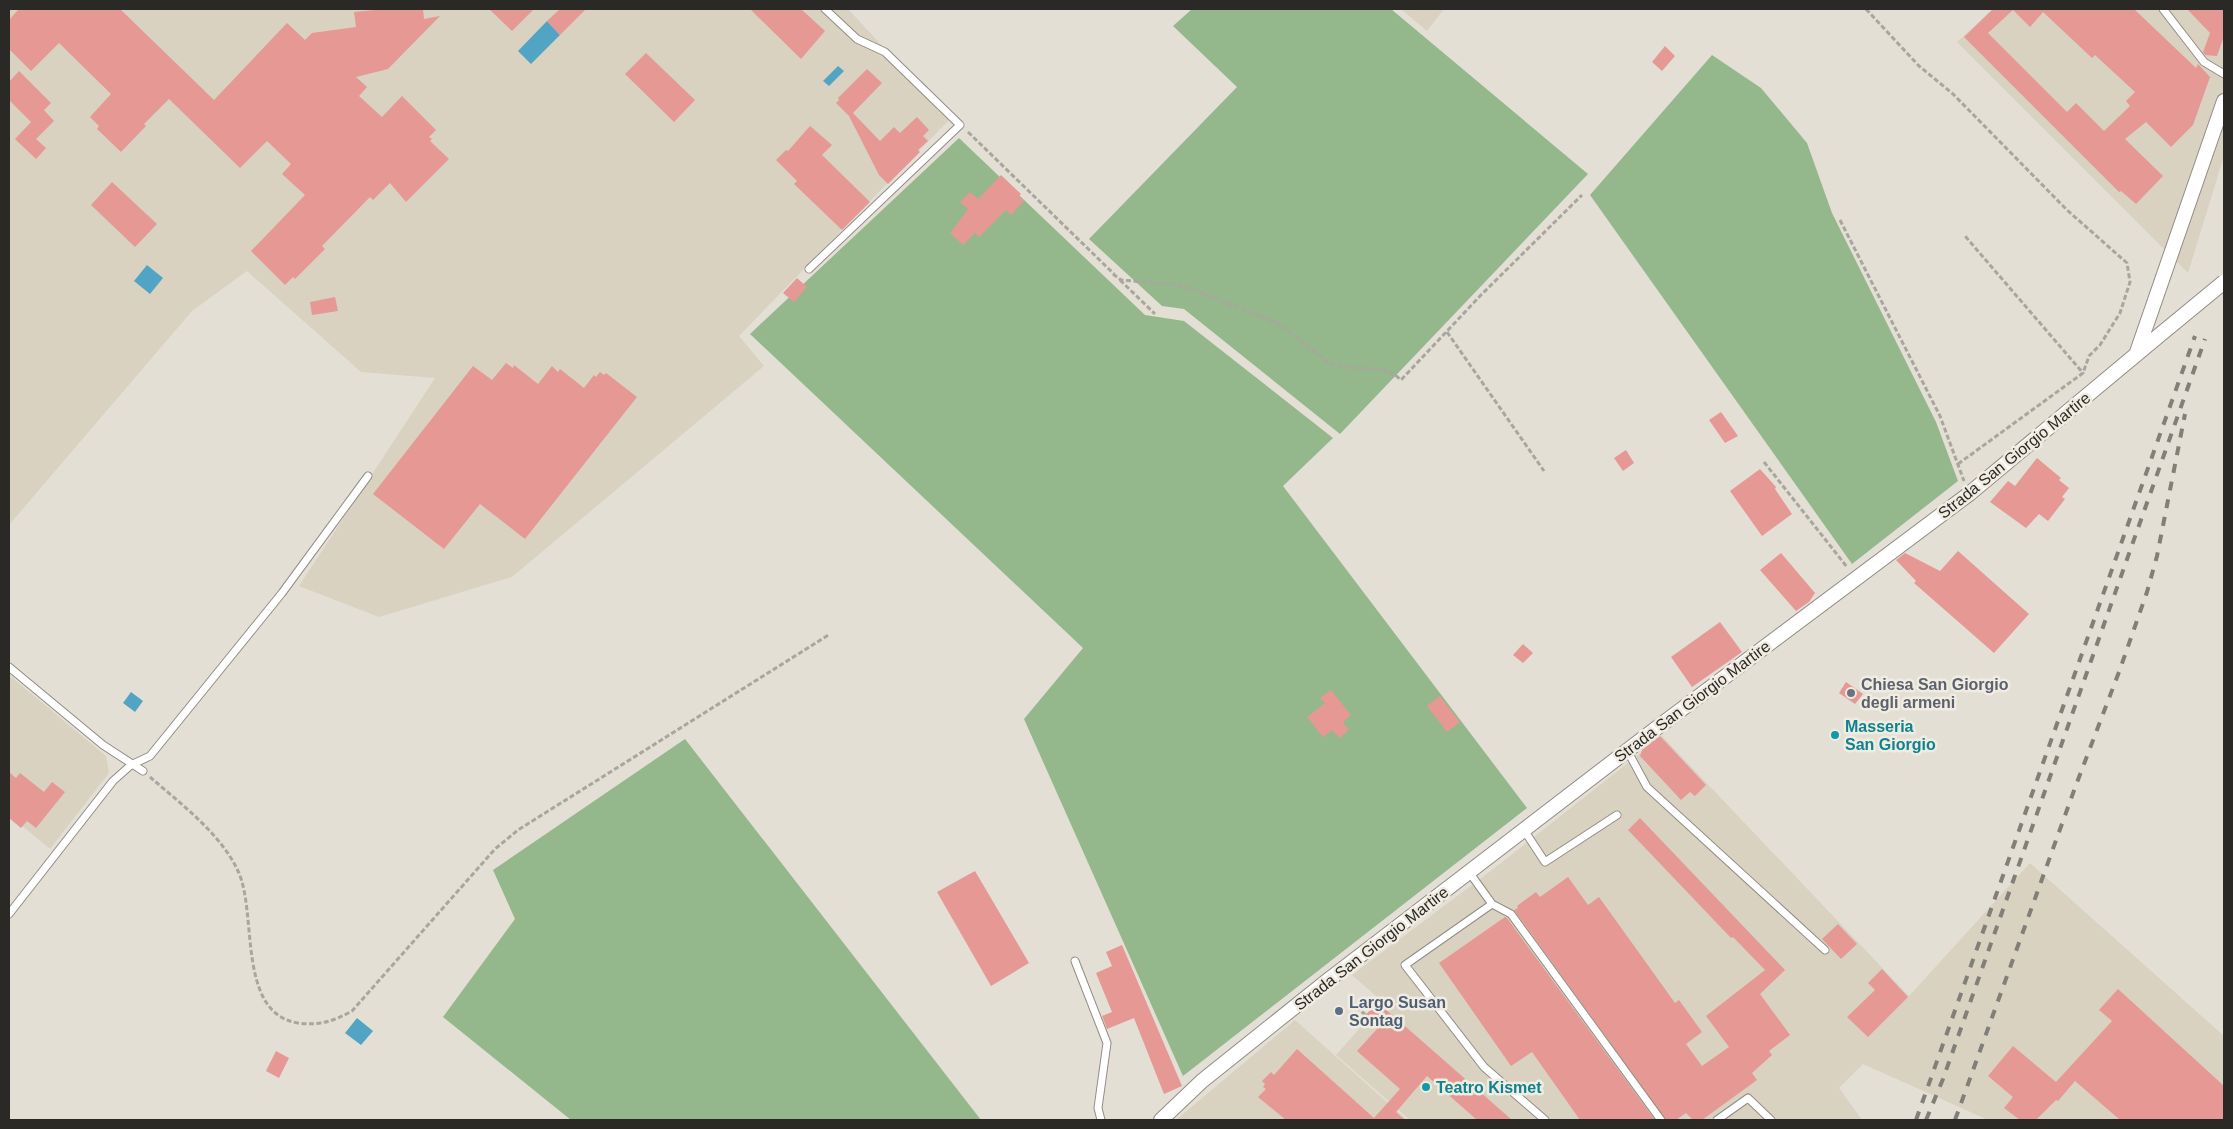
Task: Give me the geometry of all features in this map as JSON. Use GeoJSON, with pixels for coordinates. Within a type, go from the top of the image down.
{"type":"FeatureCollection","features":[{"type":"Feature","properties":{"kind":"street"},"geometry":{"type":"LineString","coordinates":[[2136,355],[2224,101]]}},
{"type":"Feature","properties":{"kind":"street","name":"Strada San Giorgio Martire"},"geometry":{"type":"LineString","coordinates":[[1161,1120],[1202,1081],[1327,981],[1627,750],[1969,494],[2224,282]]}},
{"type":"Feature","properties":{"kind":"lane"},"geometry":{"type":"LineString","coordinates":[[809,269],[960,125],[885,52],[856,39],[825,9]]}},
{"type":"Feature","properties":{"kind":"lane"},"geometry":{"type":"LineString","coordinates":[[2163,9],[2204,62],[2224,74]]}},
{"type":"Feature","properties":{"kind":"lane"},"geometry":{"type":"LineString","coordinates":[[9,914],[113,781],[131,765],[150,756],[282,593],[368,476]]}},
{"type":"Feature","properties":{"kind":"lane"},"geometry":{"type":"LineString","coordinates":[[9,667],[103,745],[144,772]]}},
{"type":"Feature","properties":{"kind":"lane"},"geometry":{"type":"LineString","coordinates":[[1627,750],[1648,787],[1825,950]]}},
{"type":"Feature","properties":{"kind":"lane"},"geometry":{"type":"LineString","coordinates":[[1524,830],[1545,862],[1617,815]]}},
{"type":"Feature","properties":{"kind":"lane"},"geometry":{"type":"LineString","coordinates":[[1469,872],[1492,904],[1511,914],[1661,1120]]}},
{"type":"Feature","properties":{"kind":"lane"},"geometry":{"type":"LineString","coordinates":[[1492,904],[1405,965],[1484,1067],[1545,1120]]}},
{"type":"Feature","properties":{"kind":"lane"},"geometry":{"type":"LineString","coordinates":[[1075,961],[1108,1043],[1098,1108],[1101,1120]]}},
{"type":"Feature","properties":{"kind":"lane"},"geometry":{"type":"LineString","coordinates":[[1717,1120],[1748,1098],[1771,1120]]}},
{"type":"Feature","properties":{"kind":"path"},"geometry":{"type":"LineString","coordinates":[[1866,9],[1919,66],[1953,94],[2067,210],[2127,263],[2130,282],[2120,313],[2100,345],[2089,356],[2084,373],[1958,464]]}},
{"type":"Feature","properties":{"kind":"path"},"geometry":{"type":"LineString","coordinates":[[960,125],[1155,314]]}},
{"type":"Feature","properties":{"kind":"path"},"geometry":{"type":"LineString","coordinates":[[1113,274],[1121,280],[1179,285],[1205,294],[1281,325],[1327,362],[1344,366],[1382,370],[1394,374],[1401,380],[1582,195]]}},
{"type":"Feature","properties":{"kind":"path"},"geometry":{"type":"LineString","coordinates":[[1840,220],[1940,416],[1969,494]]}},
{"type":"Feature","properties":{"kind":"path"},"geometry":{"type":"LineString","coordinates":[[1965,236],[2084,373]]}},
{"type":"Feature","properties":{"kind":"path"},"geometry":{"type":"LineString","coordinates":[[1447,332],[1544,471]]}},
{"type":"Feature","properties":{"kind":"path"},"geometry":{"type":"LineString","coordinates":[[1764,462],[1856,577]]}},
{"type":"Feature","properties":{"kind":"path"},"geometry":{"type":"LineString","coordinates":[[144,772],[204,827],[231,859],[237,870],[246,905],[254,969],[262,996],[273,1011],[291,1021],[312,1025],[334,1022],[352,1011],[495,850],[518,830],[830,634]]}},
{"type":"Feature","properties":{"kind":"path"},"geometry":{"type":"LineString","coordinates":[[1356,1006],[1379,1026]]}},
{"type":"Feature","properties":{"kind":"shaded area"},"geometry":{"type":"Polygon","coordinates":[[[9,9],[848,9],[950,119],[739,336],[764,366],[512,577],[379,617],[299,586],[435,378],[361,372],[247,271],[192,311],[9,525],[9,9]]]}},
{"type":"Feature","properties":{"kind":"shaded area"},"geometry":{"type":"Polygon","coordinates":[[[1401,9],[1444,9],[1427,31],[1401,9]]]}},
{"type":"Feature","properties":{"kind":"shaded area"},"geometry":{"type":"Polygon","coordinates":[[[1993,9],[2224,9],[2224,156],[2188,273],[1957,42],[1993,9]]]}},
{"type":"Feature","properties":{"kind":"shaded area"},"geometry":{"type":"Polygon","coordinates":[[[9,675],[106,756],[109,773],[50,849],[9,815],[9,675]]]}},
{"type":"Feature","properties":{"kind":"shaded area"},"geometry":{"type":"Polygon","coordinates":[[[1662,736],[1909,996],[2030,863],[2224,1036],[2224,1120],[1988,1120],[1863,1064],[1839,1088],[1862,1120],[1410,1120],[1336,1055],[1383,1002],[1352,975],[1492,870],[1662,736]]]}},
{"type":"Feature","properties":{"kind":"shaded area"},"geometry":{"type":"Polygon","coordinates":[[[1295,1020],[1407,1120],[1176,1120],[1295,1020]]]}},
{"type":"Feature","properties":{"kind":"green space"},"geometry":{"type":"Polygon","coordinates":[[[1192,9],[1391,9],[1588,174],[1340,434],[1184,309],[1162,306],[1089,239],[1237,87],[1173,26],[1192,9]]]}},
{"type":"Feature","properties":{"kind":"green space"},"geometry":{"type":"Polygon","coordinates":[[[1712,55],[1761,88],[1807,143],[1832,213],[1936,422],[1958,481],[1852,564],[1590,195],[1712,55]]]}},
{"type":"Feature","properties":{"kind":"green space"},"geometry":{"type":"Polygon","coordinates":[[[959,138],[1145,315],[1184,321],[1333,438],[1283,486],[1527,808],[1183,1076],[1024,719],[1083,648],[750,334],[959,138]]]}},
{"type":"Feature","properties":{"kind":"green space"},"geometry":{"type":"Polygon","coordinates":[[[685,739],[981,1120],[571,1120],[443,1017],[515,919],[493,870],[685,739]]]}},
{"type":"Feature","properties":{"kind":"water"},"geometry":{"type":"Polygon","coordinates":[[[547,21],[560,35],[531,64],[518,51],[547,21]]]}},
{"type":"Feature","properties":{"kind":"water"},"geometry":{"type":"Polygon","coordinates":[[[838,66],[844,71],[829,86],[823,81],[838,66]]]}},
{"type":"Feature","properties":{"kind":"water"},"geometry":{"type":"Polygon","coordinates":[[[147,265],[163,278],[150,294],[134,281],[147,265]]]}},
{"type":"Feature","properties":{"kind":"water"},"geometry":{"type":"Polygon","coordinates":[[[131,692],[143,701],[135,712],[123,703],[131,692]]]}},
{"type":"Feature","properties":{"kind":"water"},"geometry":{"type":"Polygon","coordinates":[[[357,1018],[373,1031],[361,1045],[345,1033],[357,1018]]]}},
{"type":"Feature","properties":{"kind":"building"},"geometry":{"type":"Polygon","coordinates":[[[19,9],[120,9],[214,100],[287,23],[305,40],[312,33],[356,27],[354,12],[385,9],[423,9],[424,19],[440,16],[388,69],[356,77],[367,87],[359,96],[382,117],[402,96],[436,130],[429,137],[432,139],[430,141],[449,159],[406,202],[390,183],[373,200],[370,197],[322,246],[325,249],[295,279],[293,277],[285,285],[251,251],[305,195],[282,174],[291,164],[267,141],[240,168],[169,99],[144,124],[146,126],[121,152],[97,129],[99,126],[90,117],[111,94],[59,43],[31,71],[9,49],[9,20],[19,9]]]}},
{"type":"Feature","properties":{"kind":"building"},"geometry":{"type":"Polygon","coordinates":[[[489,9],[534,9],[512,31],[489,9]]]}},
{"type":"Feature","properties":{"kind":"building"},"geometry":{"type":"Polygon","coordinates":[[[560,9],[586,9],[560,35],[547,21],[560,9]]]}},
{"type":"Feature","properties":{"kind":"building"},"geometry":{"type":"Polygon","coordinates":[[[750,9],[801,9],[825,31],[801,59],[750,9]]]}},
{"type":"Feature","properties":{"kind":"building"},"geometry":{"type":"Polygon","coordinates":[[[1993,9],[2134,9],[2196,68],[2198,64],[2210,77],[2193,125],[2171,147],[2146,122],[2125,139],[2163,176],[2136,204],[2121,191],[2119,192],[1964,37],[1993,9]],[[2013,10],[1988,33],[2067,112],[2076,103],[2104,131],[2130,106],[2126,101],[2135,92],[2095,55],[2092,58],[2043,12],[2030,27],[2013,10]]]}},
{"type":"Feature","properties":{"kind":"building"},"geometry":{"type":"Polygon","coordinates":[[[2187,9],[2224,9],[2224,36],[2217,56],[2205,55],[2203,52],[2210,33],[2187,9]]]}},
{"type":"Feature","properties":{"kind":"building"},"geometry":{"type":"Polygon","coordinates":[[[1665,46],[1675,56],[1662,71],[1652,62],[1665,46]]]}},
{"type":"Feature","properties":{"kind":"building"},"geometry":{"type":"Polygon","coordinates":[[[646,53],[695,100],[674,122],[625,74],[646,53]]]}},
{"type":"Feature","properties":{"kind":"building"},"geometry":{"type":"Polygon","coordinates":[[[867,69],[882,83],[853,113],[880,141],[894,127],[900,133],[917,117],[929,130],[923,136],[928,141],[918,150],[920,152],[888,184],[879,175],[849,116],[836,103],[839,100],[838,98],[867,69]]]}},
{"type":"Feature","properties":{"kind":"building"},"geometry":{"type":"Polygon","coordinates":[[[19,71],[51,103],[44,110],[54,121],[36,139],[46,148],[36,159],[15,139],[31,122],[9,100],[9,82],[19,71]]]}},
{"type":"Feature","properties":{"kind":"building"},"geometry":{"type":"Polygon","coordinates":[[[810,126],[832,145],[822,155],[870,202],[842,230],[794,184],[797,181],[776,160],[786,150],[788,151],[810,126]]]}},
{"type":"Feature","properties":{"kind":"building"},"geometry":{"type":"Polygon","coordinates":[[[1001,175],[1021,194],[1019,196],[1024,201],[1011,215],[1006,210],[979,237],[975,233],[963,245],[950,233],[968,209],[960,202],[970,192],[978,199],[1001,175]]]}},
{"type":"Feature","properties":{"kind":"building"},"geometry":{"type":"Polygon","coordinates":[[[112,182],[157,224],[135,247],[91,205],[112,182]]]}},
{"type":"Feature","properties":{"kind":"building"},"geometry":{"type":"Polygon","coordinates":[[[797,278],[807,287],[794,302],[783,293],[797,278]]]}},
{"type":"Feature","properties":{"kind":"building"},"geometry":{"type":"Polygon","coordinates":[[[335,297],[338,311],[312,315],[310,302],[335,297]]]}},
{"type":"Feature","properties":{"kind":"building"},"geometry":{"type":"Polygon","coordinates":[[[506,363],[513,368],[514,365],[538,384],[552,366],[558,372],[560,369],[584,388],[594,375],[596,377],[600,372],[604,375],[606,373],[637,397],[525,539],[480,504],[444,549],[373,494],[473,366],[492,380],[506,363]]]}},
{"type":"Feature","properties":{"kind":"building"},"geometry":{"type":"Polygon","coordinates":[[[1721,412],[1738,436],[1725,443],[1709,420],[1721,412]]]}},
{"type":"Feature","properties":{"kind":"building"},"geometry":{"type":"Polygon","coordinates":[[[1626,450],[1634,463],[1623,471],[1614,458],[1626,450]]]}},
{"type":"Feature","properties":{"kind":"building"},"geometry":{"type":"Polygon","coordinates":[[[2037,458],[2061,478],[2059,480],[2069,488],[2062,497],[2065,499],[2048,521],[2039,514],[2026,528],[1990,502],[2008,481],[2015,486],[2037,458]]]}},
{"type":"Feature","properties":{"kind":"building"},"geometry":{"type":"Polygon","coordinates":[[[1760,469],[1776,487],[1775,489],[1792,514],[1762,536],[1730,491],[1760,469]]]}},
{"type":"Feature","properties":{"kind":"building"},"geometry":{"type":"Polygon","coordinates":[[[1958,551],[2029,614],[1994,653],[1914,583],[1916,581],[1896,560],[1905,553],[1940,571],[1958,551]]]}},
{"type":"Feature","properties":{"kind":"building"},"geometry":{"type":"Polygon","coordinates":[[[1781,553],[1815,593],[1809,602],[1796,611],[1760,570],[1781,553]]]}},
{"type":"Feature","properties":{"kind":"building"},"geometry":{"type":"Polygon","coordinates":[[[1720,622],[1742,652],[1692,687],[1671,657],[1720,622]]]}},
{"type":"Feature","properties":{"kind":"building"},"geometry":{"type":"Polygon","coordinates":[[[1523,644],[1533,653],[1523,663],[1513,655],[1523,644]]]}},
{"type":"Feature","properties":{"kind":"building","name":"Chiesa San Giorgio degli armeni"},"geometry":{"type":"Polygon","coordinates":[[[1846,682],[1863,694],[1855,704],[1839,693],[1846,682]]]}},
{"type":"Feature","properties":{"kind":"building"},"geometry":{"type":"Polygon","coordinates":[[[1331,690],[1351,715],[1343,722],[1349,730],[1339,738],[1332,730],[1323,737],[1307,717],[1325,703],[1320,698],[1331,690]]]}},
{"type":"Feature","properties":{"kind":"building"},"geometry":{"type":"Polygon","coordinates":[[[1440,696],[1460,722],[1447,732],[1427,706],[1440,696]]]}},
{"type":"Feature","properties":{"kind":"building"},"geometry":{"type":"Polygon","coordinates":[[[1660,736],[1706,785],[1695,796],[1690,792],[1681,800],[1640,756],[1642,750],[1660,736]]]}},
{"type":"Feature","properties":{"kind":"building"},"geometry":{"type":"Polygon","coordinates":[[[9,772],[16,778],[20,773],[44,792],[52,782],[65,792],[36,828],[27,821],[21,828],[9,818],[9,772]]]}},
{"type":"Feature","properties":{"kind":"building"},"geometry":{"type":"Polygon","coordinates":[[[1640,818],[1785,970],[1760,994],[1790,1035],[1769,1051],[1772,1055],[1752,1073],[1757,1080],[1702,1120],[1693,1120],[1686,1113],[1676,1120],[1666,1120],[1514,910],[1536,892],[1540,897],[1568,877],[1588,905],[1599,897],[1675,1003],[1679,1000],[1702,1032],[1686,1044],[1702,1066],[1729,1047],[1706,1016],[1765,970],[1733,937],[1731,938],[1628,830],[1640,818]]]}},
{"type":"Feature","properties":{"kind":"building"},"geometry":{"type":"Polygon","coordinates":[[[975,871],[1029,963],[991,986],[937,892],[975,871]]]}},
{"type":"Feature","properties":{"kind":"building"},"geometry":{"type":"Polygon","coordinates":[[[1505,917],[1655,1120],[1580,1120],[1532,1052],[1511,1066],[1439,963],[1505,917]]]}},
{"type":"Feature","properties":{"kind":"building"},"geometry":{"type":"Polygon","coordinates":[[[1838,924],[1857,944],[1841,959],[1822,939],[1838,924]]]}},
{"type":"Feature","properties":{"kind":"building"},"geometry":{"type":"Polygon","coordinates":[[[1122,945],[1182,1086],[1164,1094],[1134,1018],[1107,1029],[1102,1016],[1112,1012],[1096,973],[1112,966],[1106,952],[1122,945]]]}},
{"type":"Feature","properties":{"kind":"building"},"geometry":{"type":"Polygon","coordinates":[[[1882,969],[1908,997],[1868,1037],[1847,1017],[1875,990],[1868,983],[1882,969]]]}},
{"type":"Feature","properties":{"kind":"building"},"geometry":{"type":"Polygon","coordinates":[[[2118,989],[2224,1086],[2224,1120],[2120,1120],[2075,1081],[2058,1101],[2056,1100],[2036,1120],[2020,1120],[2004,1108],[2013,1097],[1988,1076],[2013,1046],[2056,1082],[2112,1021],[2099,1010],[2118,989]]]}},
{"type":"Feature","properties":{"kind":"building"},"geometry":{"type":"Polygon","coordinates":[[[1377,1002],[1512,1120],[1477,1120],[1427,1076],[1396,1112],[1405,1120],[1286,1120],[1258,1097],[1266,1089],[1263,1087],[1265,1084],[1262,1081],[1271,1072],[1274,1075],[1297,1049],[1374,1118],[1400,1089],[1357,1051],[1377,1029],[1364,1017],[1377,1002]]]}},
{"type":"Feature","properties":{"kind":"building"},"geometry":{"type":"Polygon","coordinates":[[[276,1051],[289,1058],[279,1078],[266,1071],[276,1051]]]}},
{"type":"Feature","properties":{"kind":"railway"},"geometry":{"type":"LineString","coordinates":[[1916,1120],[2195,336]]}},
{"type":"Feature","properties":{"kind":"railway"},"geometry":{"type":"LineString","coordinates":[[1926,1120],[1943,1079],[2205,339]]}},
{"type":"Feature","properties":{"kind":"railway"},"geometry":{"type":"LineString","coordinates":[[1955,1120],[2147,592],[2157,556],[2185,414]]}},
{"type":"Feature","properties":{"kind":"place","name":"Chiesa San Giorgio degli armeni"},"geometry":{"type":"Point","coordinates":[1851,693]}},
{"type":"Feature","properties":{"kind":"place","name":"Masseria San Giorgio"},"geometry":{"type":"Point","coordinates":[1835,735]}},
{"type":"Feature","properties":{"kind":"place","name":"Largo Susan Sontag"},"geometry":{"type":"Point","coordinates":[1339,1011]}},
{"type":"Feature","properties":{"kind":"place","name":"Teatro Kismet"},"geometry":{"type":"Point","coordinates":[1426,1087]}}]}
